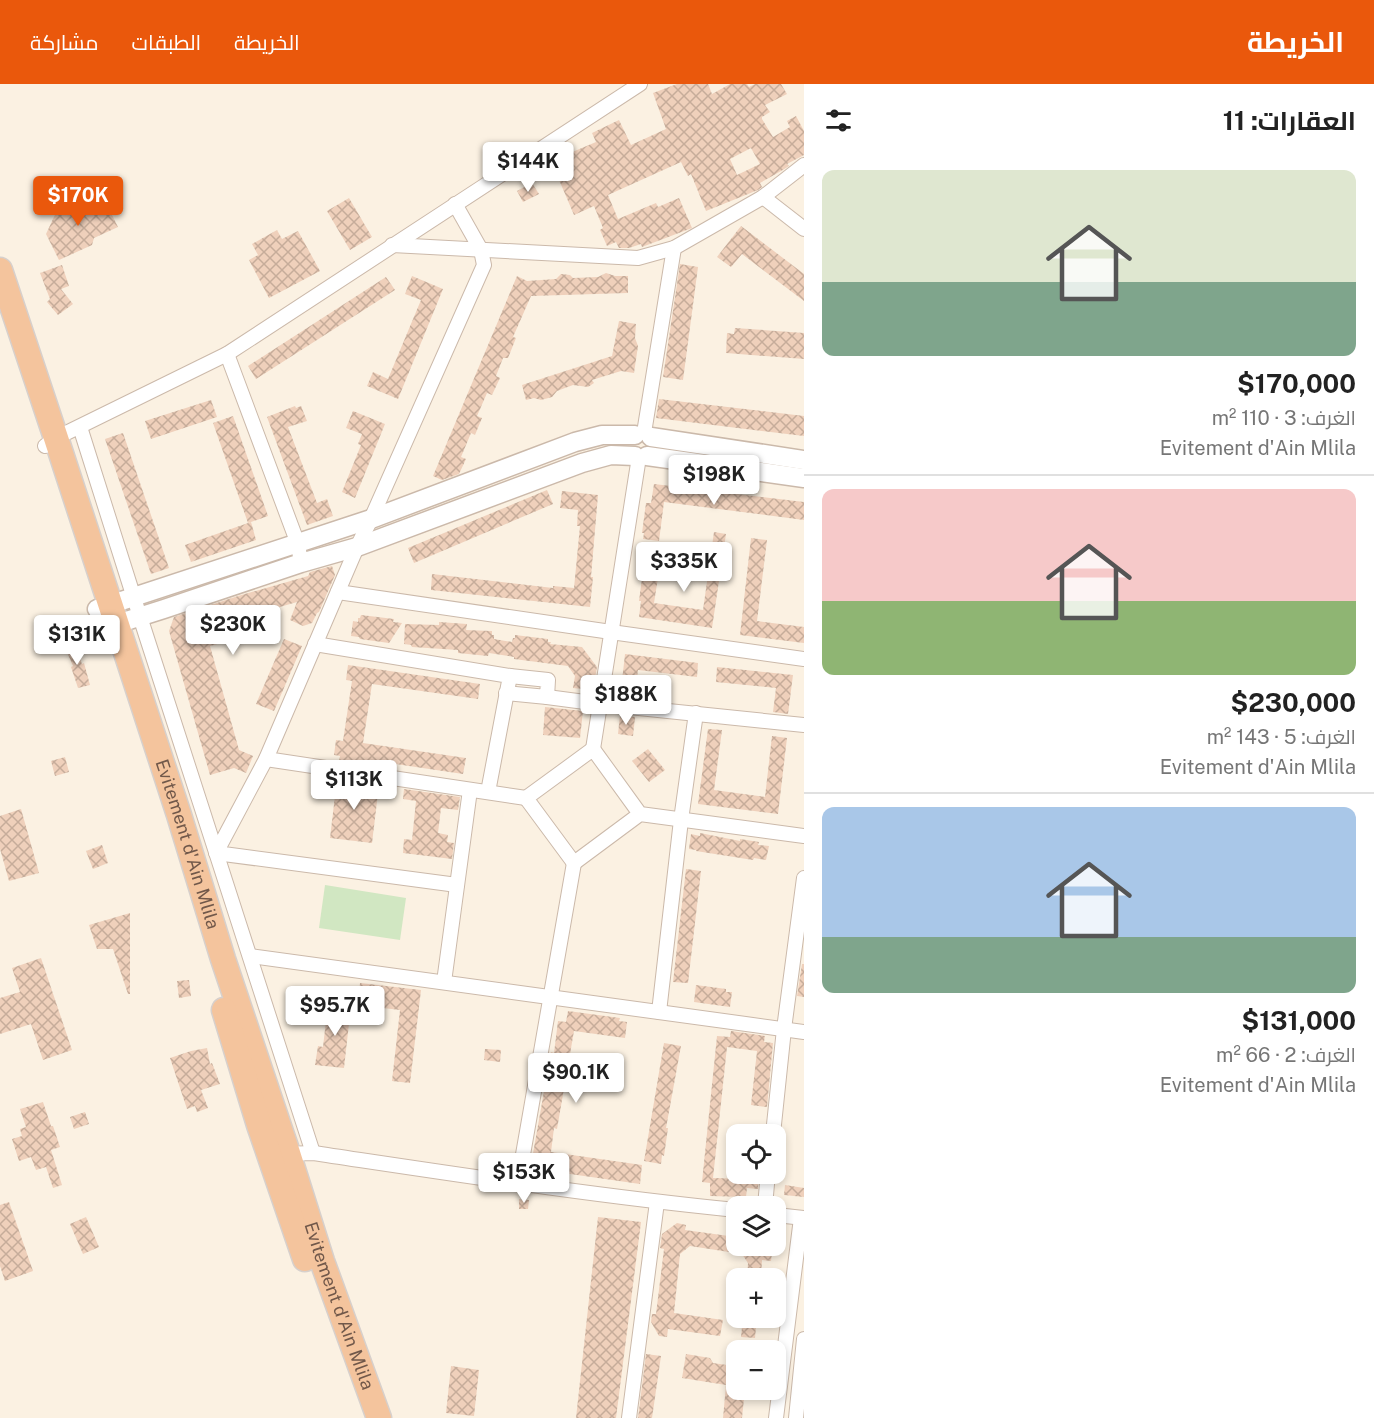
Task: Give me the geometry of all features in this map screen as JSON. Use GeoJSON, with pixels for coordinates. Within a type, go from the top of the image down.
{"type":"FeatureCollection","features":[{"type":"Feature","properties":{"kind":"highway","name":"Evitement d'Ain Mlila"},"geometry":{"type":"LineString","coordinates":[[0,270],[51,442],[107,616],[179,815],[223,958],[279,1155],[362,1418]]}},
{"type":"Feature","properties":{"kind":"highway","name":"Evitement d'Ain Mlila"},"geometry":{"type":"LineString","coordinates":[[0,314],[51,442]]}},
{"type":"Feature","properties":{"kind":"highway","name":"Evitement d'Ain Mlila"},"geometry":{"type":"LineString","coordinates":[[279,1155],[322,1262],[379,1418]]}},
{"type":"Feature","properties":{"kind":"street"},"geometry":{"type":"LineString","coordinates":[[51,442],[227,354],[640,84]]}},
{"type":"Feature","properties":{"kind":"street"},"geometry":{"type":"LineString","coordinates":[[392,245],[638,258],[674,248],[763,197],[804,165]]}},
{"type":"Feature","properties":{"kind":"street"},"geometry":{"type":"LineString","coordinates":[[763,197],[804,229]]}},
{"type":"Feature","properties":{"kind":"street"},"geometry":{"type":"LineString","coordinates":[[216,853],[266,759],[357,547],[484,265],[481,250],[456,204]]}},
{"type":"Feature","properties":{"kind":"street"},"geometry":{"type":"LineString","coordinates":[[643,435],[674,248]]}},
{"type":"Feature","properties":{"kind":"street"},"geometry":{"type":"LineString","coordinates":[[227,354],[298,544],[301,563]]}},
{"type":"Feature","properties":{"kind":"street"},"geometry":{"type":"LineString","coordinates":[[80,427],[313,1153]]}},
{"type":"Feature","properties":{"kind":"street"},"geometry":{"type":"LineString","coordinates":[[107,616],[134,598],[371,519],[575,442],[602,435],[643,435],[804,460]]}},
{"type":"Feature","properties":{"kind":"street"},"geometry":{"type":"LineString","coordinates":[[640,456],[630,449],[629,445],[630,441],[643,435]]}},
{"type":"Feature","properties":{"kind":"street"},"geometry":{"type":"LineString","coordinates":[[107,616],[140,616],[357,547],[611,455],[640,456],[804,478]]}},
{"type":"Feature","properties":{"kind":"street"},"geometry":{"type":"LineString","coordinates":[[640,456],[593,750],[640,814]]}},
{"type":"Feature","properties":{"kind":"street"},"geometry":{"type":"LineString","coordinates":[[338,592],[804,659]]}},
{"type":"Feature","properties":{"kind":"street"},"geometry":{"type":"LineString","coordinates":[[315,644],[510,676],[548,680],[547,697]]}},
{"type":"Feature","properties":{"kind":"street"},"geometry":{"type":"LineString","coordinates":[[488,792],[510,676]]}},
{"type":"Feature","properties":{"kind":"street"},"geometry":{"type":"LineString","coordinates":[[506,693],[804,724]]}},
{"type":"Feature","properties":{"kind":"street"},"geometry":{"type":"LineString","coordinates":[[659,1012],[696,713]]}},
{"type":"Feature","properties":{"kind":"street"},"geometry":{"type":"LineString","coordinates":[[526,798],[593,750]]}},
{"type":"Feature","properties":{"kind":"street"},"geometry":{"type":"LineString","coordinates":[[266,759],[526,798],[574,863]]}},
{"type":"Feature","properties":{"kind":"street"},"geometry":{"type":"LineString","coordinates":[[444,982],[470,790]]}},
{"type":"Feature","properties":{"kind":"street"},"geometry":{"type":"LineString","coordinates":[[518,1183],[574,863],[640,814],[804,836]]}},
{"type":"Feature","properties":{"kind":"street"},"geometry":{"type":"LineString","coordinates":[[216,853],[457,885]]}},
{"type":"Feature","properties":{"kind":"street"},"geometry":{"type":"LineString","coordinates":[[774,1124],[804,878]]}},
{"type":"Feature","properties":{"kind":"street"},"geometry":{"type":"LineString","coordinates":[[250,956],[804,1032]]}},
{"type":"Feature","properties":{"kind":"street"},"geometry":{"type":"LineString","coordinates":[[279,1155],[313,1153],[657,1203],[726,1209]]}},
{"type":"Feature","properties":{"kind":"street"},"geometry":{"type":"LineString","coordinates":[[629,1418],[657,1203]]}},
{"type":"Feature","properties":{"kind":"street"},"geometry":{"type":"LineString","coordinates":[[776,1418],[803,1218],[786,1216]]}},
{"type":"Feature","properties":{"kind":"street"},"geometry":{"type":"LineString","coordinates":[[796,1418],[804,1339]]}},
{"type":"Feature","properties":{"kind":"green space"},"geometry":{"type":"Polygon","coordinates":[[[325,885],[406,898],[400,940],[319,928],[325,885]]]}},
{"type":"Feature","properties":{"kind":"building"},"geometry":{"type":"Polygon","coordinates":[[[677,84],[708,84],[712,94],[730,84],[747,84],[749,87],[755,84],[781,84],[787,94],[765,105],[770,112],[762,119],[773,137],[790,127],[787,121],[796,116],[804,131],[804,155],[760,183],[762,187],[758,190],[706,211],[691,174],[688,176],[681,162],[608,195],[618,219],[656,203],[658,207],[679,198],[692,228],[642,247],[641,244],[619,248],[616,242],[607,246],[594,206],[574,215],[551,161],[596,142],[592,133],[619,120],[631,145],[666,129],[653,93],[677,84]],[[751,148],[730,159],[737,175],[760,164],[751,148]]]}},
{"type":"Feature","properties":{"kind":"building"},"geometry":{"type":"Polygon","coordinates":[[[532,183],[539,194],[523,202],[517,191],[532,183]]]}},
{"type":"Feature","properties":{"kind":"building"},"geometry":{"type":"Polygon","coordinates":[[[82,198],[110,211],[118,227],[94,238],[92,245],[59,260],[46,234],[61,202],[67,205],[82,198]]]}},
{"type":"Feature","properties":{"kind":"building"},"geometry":{"type":"Polygon","coordinates":[[[349,198],[372,237],[350,250],[327,211],[349,198]]]}},
{"type":"Feature","properties":{"kind":"building"},"geometry":{"type":"Polygon","coordinates":[[[741,226],[804,274],[804,301],[742,254],[731,267],[717,257],[741,226]]]}},
{"type":"Feature","properties":{"kind":"building"},"geometry":{"type":"Polygon","coordinates":[[[277,230],[282,239],[298,231],[320,271],[269,298],[249,260],[258,255],[252,244],[277,230]]]}},
{"type":"Feature","properties":{"kind":"building"},"geometry":{"type":"Polygon","coordinates":[[[680,264],[698,267],[683,380],[663,377],[680,264]]]}},
{"type":"Feature","properties":{"kind":"building"},"geometry":{"type":"Polygon","coordinates":[[[62,265],[69,286],[61,289],[73,304],[58,315],[47,302],[50,299],[40,273],[62,265]]]}},
{"type":"Feature","properties":{"kind":"building"},"geometry":{"type":"Polygon","coordinates":[[[606,273],[628,276],[628,293],[531,296],[513,337],[516,338],[508,358],[503,358],[496,376],[500,378],[492,395],[487,393],[477,416],[482,418],[475,435],[471,433],[461,457],[466,459],[459,474],[442,480],[433,476],[517,276],[527,281],[556,279],[561,274],[570,275],[573,278],[598,277],[606,273]]]}},
{"type":"Feature","properties":{"kind":"building"},"geometry":{"type":"Polygon","coordinates":[[[412,276],[443,289],[398,399],[367,386],[373,372],[388,379],[421,300],[405,294],[412,276]]]}},
{"type":"Feature","properties":{"kind":"building"},"geometry":{"type":"Polygon","coordinates":[[[386,277],[395,290],[256,379],[248,366],[386,277]]]}},
{"type":"Feature","properties":{"kind":"building"},"geometry":{"type":"Polygon","coordinates":[[[619,321],[636,324],[635,338],[638,346],[634,373],[621,371],[592,380],[594,383],[588,387],[573,385],[557,391],[552,397],[526,400],[522,385],[612,356],[619,321]]]}},
{"type":"Feature","properties":{"kind":"building"},"geometry":{"type":"Polygon","coordinates":[[[735,328],[804,333],[804,359],[726,353],[727,333],[734,334],[735,328]]]}},
{"type":"Feature","properties":{"kind":"building"},"geometry":{"type":"Polygon","coordinates":[[[659,399],[804,416],[804,436],[656,418],[659,399]]]}},
{"type":"Feature","properties":{"kind":"building"},"geometry":{"type":"Polygon","coordinates":[[[211,400],[217,417],[151,439],[145,421],[211,400]]]}},
{"type":"Feature","properties":{"kind":"building"},"geometry":{"type":"Polygon","coordinates":[[[295,406],[296,408],[301,406],[307,421],[288,427],[317,503],[327,499],[333,516],[307,525],[267,417],[295,406]]]}},
{"type":"Feature","properties":{"kind":"building"},"geometry":{"type":"Polygon","coordinates":[[[353,411],[385,424],[355,498],[342,492],[361,445],[358,444],[362,434],[346,428],[353,411]]]}},
{"type":"Feature","properties":{"kind":"building"},"geometry":{"type":"Polygon","coordinates":[[[233,416],[268,516],[248,523],[213,423],[233,416]]]}},
{"type":"Feature","properties":{"kind":"building"},"geometry":{"type":"Polygon","coordinates":[[[123,433],[169,568],[151,574],[105,439],[123,433]]]}},
{"type":"Feature","properties":{"kind":"building"},"geometry":{"type":"Polygon","coordinates":[[[654,484],[804,502],[804,520],[664,502],[659,541],[643,539],[646,503],[651,503],[654,484]]]}},
{"type":"Feature","properties":{"kind":"building"},"geometry":{"type":"Polygon","coordinates":[[[547,490],[553,504],[414,563],[408,548],[547,490]]]}},
{"type":"Feature","properties":{"kind":"building"},"geometry":{"type":"Polygon","coordinates":[[[562,491],[598,495],[590,607],[431,590],[432,574],[553,588],[553,586],[574,588],[580,526],[577,526],[578,510],[560,508],[562,491]]]}},
{"type":"Feature","properties":{"kind":"building"},"geometry":{"type":"Polygon","coordinates":[[[251,522],[256,540],[191,562],[185,545],[251,522]]]}},
{"type":"Feature","properties":{"kind":"building"},"geometry":{"type":"Polygon","coordinates":[[[714,532],[726,534],[712,628],[639,617],[644,563],[660,565],[654,603],[703,610],[714,532]]]}},
{"type":"Feature","properties":{"kind":"building"},"geometry":{"type":"Polygon","coordinates":[[[751,538],[767,540],[757,621],[804,627],[804,643],[740,635],[751,538]]]}},
{"type":"Feature","properties":{"kind":"building"},"geometry":{"type":"Polygon","coordinates":[[[332,566],[335,575],[312,623],[303,626],[290,620],[297,602],[245,617],[250,635],[210,646],[239,750],[253,756],[246,773],[234,768],[210,775],[169,631],[174,617],[308,576],[310,572],[332,566]]]}},
{"type":"Feature","properties":{"kind":"building"},"geometry":{"type":"Polygon","coordinates":[[[361,615],[394,619],[393,622],[402,623],[389,643],[360,639],[351,636],[353,621],[358,622],[361,615]]]}},
{"type":"Feature","properties":{"kind":"building"},"geometry":{"type":"Polygon","coordinates":[[[439,622],[467,624],[466,630],[492,631],[494,639],[512,642],[515,635],[548,639],[550,644],[582,647],[597,667],[594,685],[591,690],[573,688],[575,676],[568,666],[514,659],[514,657],[489,653],[488,656],[458,653],[458,650],[412,647],[404,644],[405,624],[439,625],[439,622]]]}},
{"type":"Feature","properties":{"kind":"building"},"geometry":{"type":"Polygon","coordinates":[[[284,639],[302,646],[274,711],[256,704],[284,639]]]}},
{"type":"Feature","properties":{"kind":"building"},"geometry":{"type":"Polygon","coordinates":[[[73,641],[82,664],[84,663],[90,685],[78,688],[71,667],[73,666],[64,645],[73,641]]]}},
{"type":"Feature","properties":{"kind":"building"},"geometry":{"type":"Polygon","coordinates":[[[625,654],[698,663],[697,677],[638,670],[635,692],[621,690],[625,654]]]}},
{"type":"Feature","properties":{"kind":"building"},"geometry":{"type":"Polygon","coordinates":[[[348,665],[480,684],[478,699],[372,684],[363,743],[466,758],[463,774],[382,762],[381,767],[339,761],[340,756],[334,755],[336,740],[343,741],[352,681],[346,680],[348,665]]]}},
{"type":"Feature","properties":{"kind":"building"},"geometry":{"type":"Polygon","coordinates":[[[717,667],[793,675],[788,714],[773,712],[776,688],[716,682],[717,667]]]}},
{"type":"Feature","properties":{"kind":"building"},"geometry":{"type":"Polygon","coordinates":[[[545,707],[583,711],[580,738],[543,735],[545,707]]]}},
{"type":"Feature","properties":{"kind":"building"},"geometry":{"type":"Polygon","coordinates":[[[620,715],[635,717],[633,736],[618,734],[620,715]]]}},
{"type":"Feature","properties":{"kind":"building"},"geometry":{"type":"Polygon","coordinates":[[[708,729],[722,730],[714,790],[765,797],[772,736],[787,738],[778,814],[698,804],[708,729]]]}},
{"type":"Feature","properties":{"kind":"building"},"geometry":{"type":"Polygon","coordinates":[[[648,749],[665,770],[649,782],[632,761],[648,749]]]}},
{"type":"Feature","properties":{"kind":"building"},"geometry":{"type":"Polygon","coordinates":[[[65,757],[69,772],[55,776],[51,761],[65,757]]]}},
{"type":"Feature","properties":{"kind":"building"},"geometry":{"type":"Polygon","coordinates":[[[337,779],[379,785],[372,843],[330,838],[337,779]]]}},
{"type":"Feature","properties":{"kind":"building"},"geometry":{"type":"Polygon","coordinates":[[[404,789],[460,797],[458,810],[441,808],[438,833],[448,835],[447,842],[454,843],[452,859],[403,853],[404,839],[412,840],[416,801],[403,799],[404,789]]]}},
{"type":"Feature","properties":{"kind":"building"},"geometry":{"type":"Polygon","coordinates":[[[21,809],[39,873],[9,881],[0,849],[0,816],[21,809]]]}},
{"type":"Feature","properties":{"kind":"building"},"geometry":{"type":"Polygon","coordinates":[[[700,833],[740,841],[740,839],[759,842],[758,845],[769,846],[766,860],[754,858],[753,860],[689,849],[691,834],[700,836],[700,833]]]}},
{"type":"Feature","properties":{"kind":"building"},"geometry":{"type":"Polygon","coordinates":[[[102,845],[108,863],[93,869],[86,851],[102,845]]]}},
{"type":"Feature","properties":{"kind":"building"},"geometry":{"type":"Polygon","coordinates":[[[686,869],[701,871],[688,983],[673,982],[686,869]]]}},
{"type":"Feature","properties":{"kind":"building"},"geometry":{"type":"Polygon","coordinates":[[[130,913],[130,994],[128,994],[113,949],[97,949],[89,925],[130,913]]]}},
{"type":"Feature","properties":{"kind":"building"},"geometry":{"type":"Polygon","coordinates":[[[41,958],[72,1050],[43,1060],[31,1024],[0,1034],[0,998],[20,992],[12,968],[41,958]]]}},
{"type":"Feature","properties":{"kind":"building"},"geometry":{"type":"Polygon","coordinates":[[[802,964],[804,964],[804,997],[797,996],[802,964]]]}},
{"type":"Feature","properties":{"kind":"building"},"geometry":{"type":"Polygon","coordinates":[[[189,980],[191,996],[179,998],[177,981],[189,980]]]}},
{"type":"Feature","properties":{"kind":"building"},"geometry":{"type":"Polygon","coordinates":[[[360,983],[421,990],[410,1083],[392,1081],[400,1010],[348,1004],[349,995],[359,996],[360,983]]]}},
{"type":"Feature","properties":{"kind":"building"},"geometry":{"type":"Polygon","coordinates":[[[696,985],[732,992],[730,1007],[694,1002],[696,985]]]}},
{"type":"Feature","properties":{"kind":"building"},"geometry":{"type":"Polygon","coordinates":[[[328,1003],[351,1006],[344,1068],[315,1065],[318,1046],[323,1047],[328,1003]]]}},
{"type":"Feature","properties":{"kind":"building"},"geometry":{"type":"Polygon","coordinates":[[[568,1011],[620,1018],[619,1021],[627,1022],[625,1038],[574,1031],[551,1152],[642,1165],[640,1184],[542,1170],[544,1161],[532,1159],[551,1052],[554,1053],[558,1021],[566,1022],[568,1011]]]}},
{"type":"Feature","properties":{"kind":"building"},"geometry":{"type":"Polygon","coordinates":[[[731,1031],[765,1036],[764,1042],[773,1043],[767,1107],[751,1105],[757,1051],[727,1047],[713,1178],[726,1178],[726,1184],[758,1184],[758,1189],[747,1188],[746,1196],[710,1196],[710,1183],[702,1182],[717,1036],[730,1037],[731,1031]]]}},
{"type":"Feature","properties":{"kind":"building"},"geometry":{"type":"Polygon","coordinates":[[[664,1043],[681,1046],[661,1164],[644,1161],[664,1043]]]}},
{"type":"Feature","properties":{"kind":"building"},"geometry":{"type":"Polygon","coordinates":[[[207,1048],[210,1064],[212,1063],[220,1084],[201,1090],[208,1108],[197,1112],[195,1106],[187,1109],[170,1058],[207,1048]]]}},
{"type":"Feature","properties":{"kind":"building"},"geometry":{"type":"Polygon","coordinates":[[[485,1049],[501,1050],[500,1062],[484,1060],[485,1049]]]}},
{"type":"Feature","properties":{"kind":"building"},"geometry":{"type":"Polygon","coordinates":[[[43,1102],[60,1147],[51,1150],[62,1185],[53,1188],[46,1167],[36,1170],[31,1157],[19,1161],[12,1139],[22,1136],[20,1129],[26,1127],[20,1109],[43,1102]]]}},
{"type":"Feature","properties":{"kind":"building"},"geometry":{"type":"Polygon","coordinates":[[[85,1112],[89,1124],[74,1129],[70,1117],[85,1112]]]}},
{"type":"Feature","properties":{"kind":"building"},"geometry":{"type":"Polygon","coordinates":[[[785,1185],[804,1188],[804,1197],[784,1195],[785,1185]]]}},
{"type":"Feature","properties":{"kind":"building"},"geometry":{"type":"Polygon","coordinates":[[[519,1199],[529,1200],[528,1209],[519,1209],[519,1199]]]}},
{"type":"Feature","properties":{"kind":"building"},"geometry":{"type":"Polygon","coordinates":[[[9,1202],[33,1271],[5,1281],[0,1266],[0,1205],[9,1202]]]}},
{"type":"Feature","properties":{"kind":"building"},"geometry":{"type":"Polygon","coordinates":[[[86,1217],[99,1247],[83,1254],[70,1224],[86,1217]]]}},
{"type":"Feature","properties":{"kind":"building"},"geometry":{"type":"Polygon","coordinates":[[[598,1217],[641,1222],[616,1418],[576,1418],[598,1217]]]}},
{"type":"Feature","properties":{"kind":"building"},"geometry":{"type":"Polygon","coordinates":[[[677,1223],[686,1225],[685,1230],[726,1236],[726,1252],[690,1246],[680,1254],[674,1313],[723,1320],[720,1336],[668,1329],[667,1337],[659,1336],[651,1322],[652,1314],[656,1314],[664,1249],[660,1248],[662,1234],[677,1223]]]}},
{"type":"Feature","properties":{"kind":"building"},"geometry":{"type":"Polygon","coordinates":[[[743,1256],[772,1256],[771,1261],[762,1260],[762,1268],[748,1268],[748,1263],[743,1256]]]}},
{"type":"Feature","properties":{"kind":"building"},"geometry":{"type":"Polygon","coordinates":[[[742,1328],[756,1328],[755,1338],[741,1337],[742,1328]]]}},
{"type":"Feature","properties":{"kind":"building"},"geometry":{"type":"Polygon","coordinates":[[[646,1354],[661,1356],[652,1418],[638,1418],[646,1354]]]}},
{"type":"Feature","properties":{"kind":"building"},"geometry":{"type":"Polygon","coordinates":[[[686,1354],[710,1358],[713,1363],[726,1365],[726,1385],[682,1378],[686,1354]]]}},
{"type":"Feature","properties":{"kind":"building"},"geometry":{"type":"Polygon","coordinates":[[[451,1366],[479,1370],[474,1416],[446,1413],[451,1366]]]}},
{"type":"Feature","properties":{"kind":"building"},"geometry":{"type":"Polygon","coordinates":[[[726,1385],[726,1400],[744,1400],[742,1418],[723,1418],[726,1385]]]}}]}
